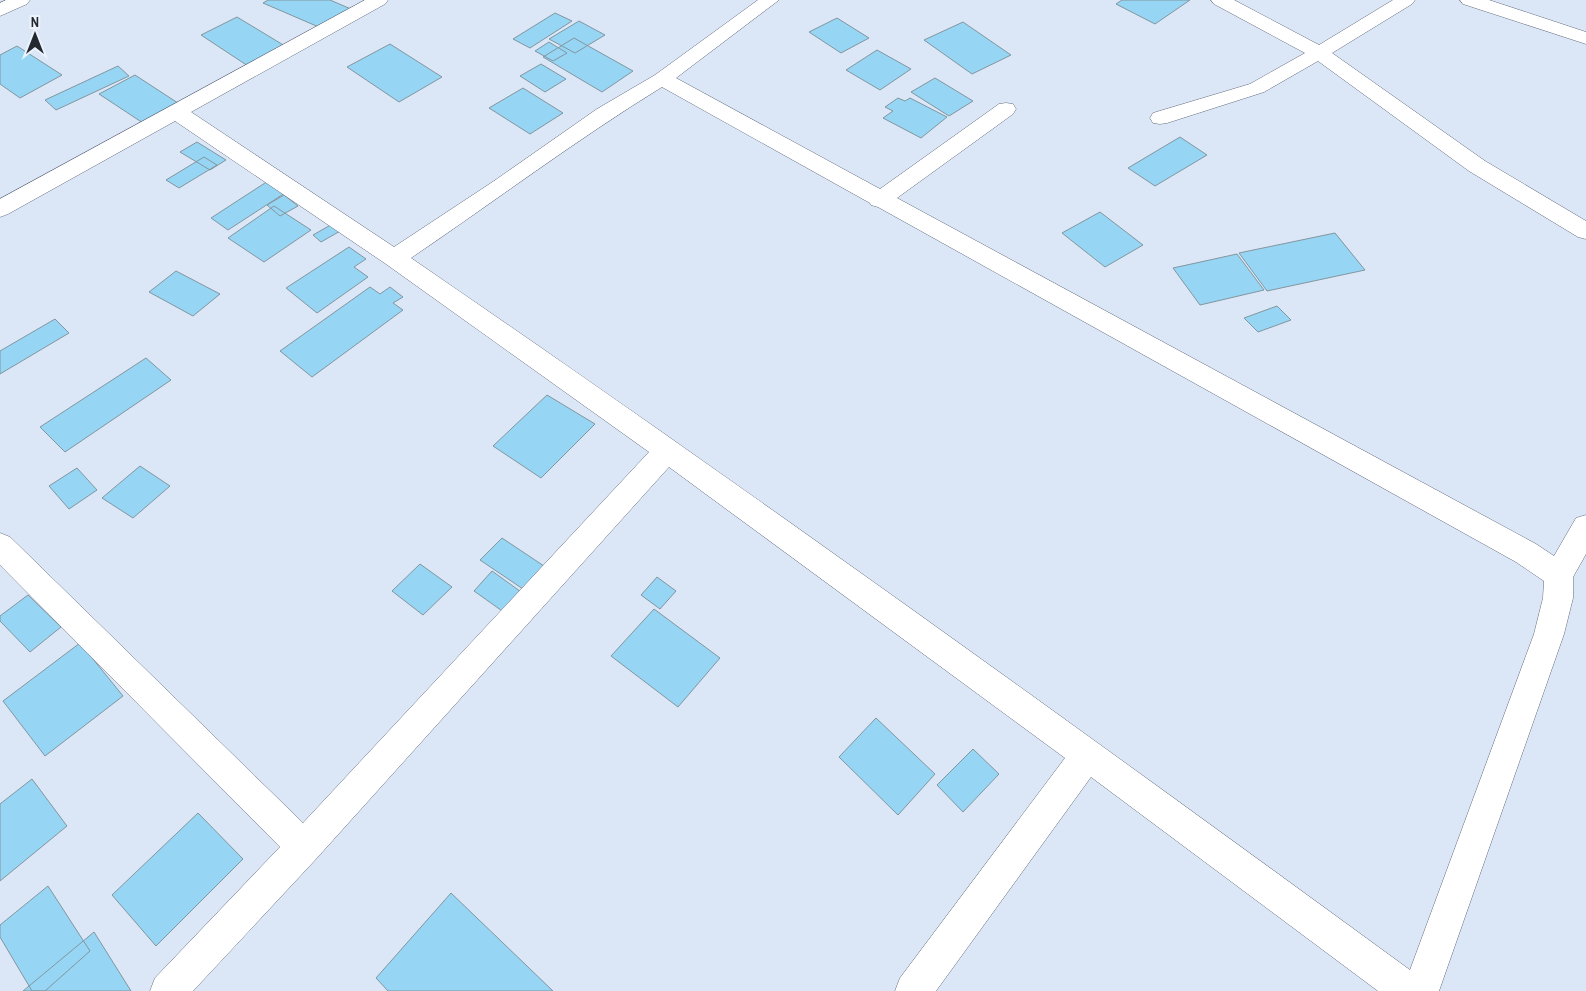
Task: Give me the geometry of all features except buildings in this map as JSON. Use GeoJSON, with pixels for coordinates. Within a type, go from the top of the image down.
{"type":"FeatureCollection","features":[{"type":"Feature","properties":{"kind":"street"},"geometry":{"type":"LineString","coordinates":[[0,10],[21,0]]}},
{"type":"Feature","properties":{"kind":"street"},"geometry":{"type":"LineString","coordinates":[[0,209],[379,0]]}},
{"type":"Feature","properties":{"kind":"street"},"geometry":{"type":"LineString","coordinates":[[394,258],[502,186],[604,114],[662,79],[770,0]]}},
{"type":"Feature","properties":{"kind":"street"},"geometry":{"type":"LineString","coordinates":[[1220,0],[1318,52],[1477,166],[1586,231]]}},
{"type":"Feature","properties":{"kind":"street"},"geometry":{"type":"LineString","coordinates":[[1160,118],[1256,88],[1274,80],[1406,0]]}},
{"type":"Feature","properties":{"kind":"street"},"geometry":{"type":"LineString","coordinates":[[1469,0],[1586,38]]}},
{"type":"Feature","properties":{"kind":"street"},"geometry":{"type":"LineString","coordinates":[[662,79],[1517,548],[1558,575]]}},
{"type":"Feature","properties":{"kind":"street"},"geometry":{"type":"LineString","coordinates":[[880,200],[1006,109]]}},
{"type":"Feature","properties":{"kind":"street"},"geometry":{"type":"LineString","coordinates":[[176,112],[394,258],[578,386],[1408,991]]}},
{"type":"Feature","properties":{"kind":"street"},"geometry":{"type":"LineString","coordinates":[[168,991],[304,847],[667,451]]}},
{"type":"Feature","properties":{"kind":"street"},"geometry":{"type":"LineString","coordinates":[[1421,991],[1549,634],[1558,598],[1558,575],[1586,527]]}},
{"type":"Feature","properties":{"kind":"street"},"geometry":{"type":"LineString","coordinates":[[0,546],[304,847]]}},
{"type":"Feature","properties":{"kind":"street"},"geometry":{"type":"LineString","coordinates":[[914,991],[1088,756]]}}]}
